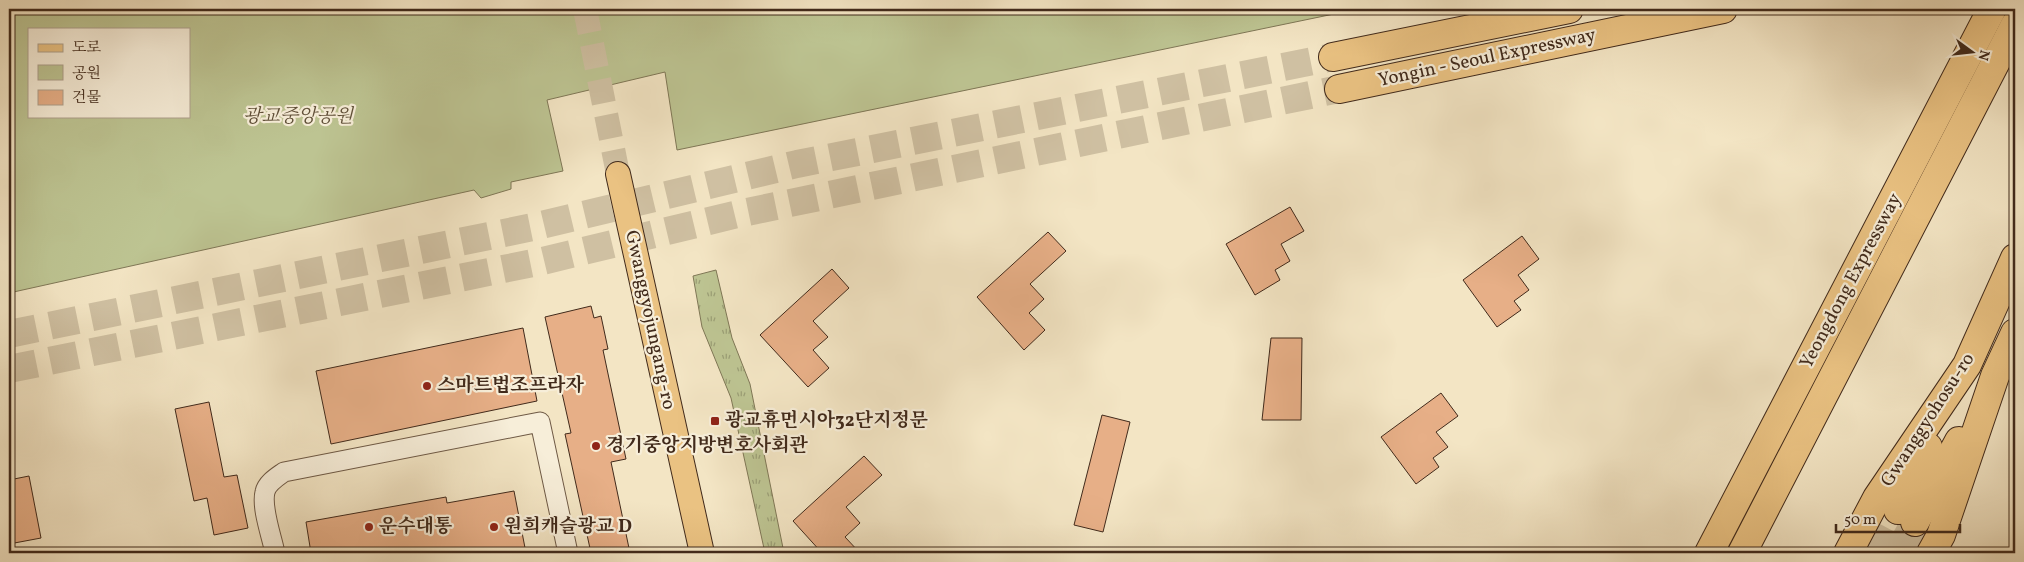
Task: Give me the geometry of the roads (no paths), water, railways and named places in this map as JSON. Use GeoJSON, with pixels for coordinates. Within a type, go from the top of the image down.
{"type":"FeatureCollection","features":[{"type":"Feature","properties":{"kind":"highway","name":"Yongin - Seoul Expressway"},"geometry":{"type":"LineString","coordinates":[[1333,57],[1569,9]]}},
{"type":"Feature","properties":{"kind":"highway","name":"Yongin - Seoul Expressway"},"geometry":{"type":"LineString","coordinates":[[1339,89],[1723,9]]}},
{"type":"Feature","properties":{"kind":"highway","name":"Yeongdong Expressway"},"geometry":{"type":"LineString","coordinates":[[1709,553],[1992,9]]}},
{"type":"Feature","properties":{"kind":"highway","name":"Yeongdong Expressway"},"geometry":{"type":"LineString","coordinates":[[1742,553],[2015,25]]}},
{"type":"Feature","properties":{"kind":"highway","name":"Gwanggyohosu-ro"},"geometry":{"type":"LineString","coordinates":[[1848,553],[1877,498],[1967,365],[2015,258]]}},
{"type":"Feature","properties":{"kind":"highway","name":"Gwanggyohosu-ro"},"geometry":{"type":"LineString","coordinates":[[1931,553],[1941,535],[1995,376],[2015,333]]}},
{"type":"Feature","properties":{"kind":"highway"},"geometry":{"type":"LineString","coordinates":[[1967,365],[1906,516],[1995,376]]}},
{"type":"Feature","properties":{"kind":"main road","name":"Gwanggyojungang-ro"},"geometry":{"type":"LineString","coordinates":[[618,174],[702,553]]}},
{"type":"Feature","properties":{"kind":"street"},"geometry":{"type":"LineString","coordinates":[[276,553],[267,517],[265,491],[270,483],[284,472],[540,422],[568,553]]}},
{"type":"Feature","properties":{"kind":"tunnel"},"geometry":{"type":"LineString","coordinates":[[585,9],[618,174]]}},
{"type":"Feature","properties":{"kind":"tunnel"},"geometry":{"type":"LineString","coordinates":[[9,334],[533,227],[797,164],[1333,57]]}},
{"type":"Feature","properties":{"kind":"tunnel"},"geometry":{"type":"LineString","coordinates":[[9,369],[538,262],[742,213],[1339,89]]}},
{"type":"Feature","properties":{"kind":"tunnel"},"geometry":{"type":"LineString","coordinates":[[1875,553],[1898,510]]}},
{"type":"Feature","properties":{"kind":"tunnel"},"geometry":{"type":"LineString","coordinates":[[1898,553],[1915,522]]}},
{"type":"Feature","properties":{"kind":"place","name":"스마트법조프라자"},"geometry":{"type":"Point","coordinates":[427,386]}},
{"type":"Feature","properties":{"kind":"place","name":"광교휴먼시아32단지정문"},"geometry":{"type":"Point","coordinates":[715,421]}},
{"type":"Feature","properties":{"kind":"place","name":"경기중앙지방변호사회관"},"geometry":{"type":"Point","coordinates":[596,446]}},
{"type":"Feature","properties":{"kind":"place","name":"운수대통"},"geometry":{"type":"Point","coordinates":[369,527]}},
{"type":"Feature","properties":{"kind":"place","name":"원희캐슬광교 D"},"geometry":{"type":"Point","coordinates":[494,527]}},
{"type":"Feature","properties":{"kind":"park label","name":"광교중앙공원"},"geometry":{"type":"Point","coordinates":[298,117]}}]}
